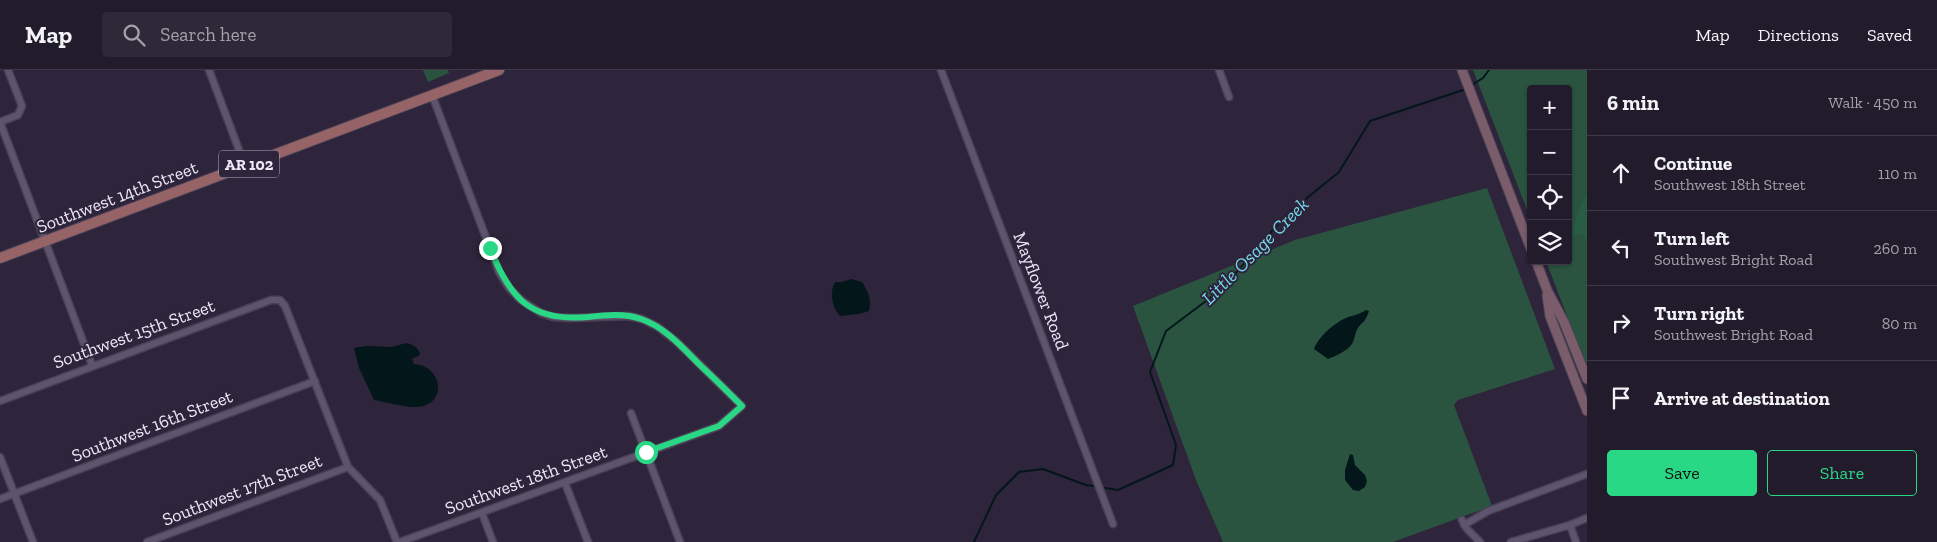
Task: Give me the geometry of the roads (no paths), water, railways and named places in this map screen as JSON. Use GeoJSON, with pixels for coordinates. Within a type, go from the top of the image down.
{"type":"FeatureCollection","features":[{"type":"Feature","properties":{"kind":"main road","name":"Southwest 14th Street"},"geometry":{"type":"LineString","coordinates":[[0,258],[499,70]]}},
{"type":"Feature","properties":{"kind":"main road"},"geometry":{"type":"LineString","coordinates":[[1463,73],[1527,239]]}},
{"type":"Feature","properties":{"kind":"main road"},"geometry":{"type":"LineString","coordinates":[[1537,265],[1546,290],[1550,316],[1587,412]]}},
{"type":"Feature","properties":{"kind":"main road"},"geometry":{"type":"LineString","coordinates":[[1546,290],[1564,322],[1587,379]]}},
{"type":"Feature","properties":{"kind":"street"},"geometry":{"type":"LineString","coordinates":[[8,70],[22,106],[18,115],[0,122],[92,365]]}},
{"type":"Feature","properties":{"kind":"street"},"geometry":{"type":"LineString","coordinates":[[209,70],[245,166]]}},
{"type":"Feature","properties":{"kind":"street","name":"Mayflower Road"},"geometry":{"type":"LineString","coordinates":[[941,70],[1113,524]]}},
{"type":"Feature","properties":{"kind":"street"},"geometry":{"type":"LineString","coordinates":[[1219,70],[1229,96]]}},
{"type":"Feature","properties":{"kind":"street","name":"Southwest 18th Street"},"geometry":{"type":"LineString","coordinates":[[399,542],[719,426],[742,406],[658,327],[642,319],[628,316],[553,317],[531,308],[509,288],[499,272],[432,95]]}},
{"type":"Feature","properties":{"kind":"street","name":"Southwest 15th Street"},"geometry":{"type":"LineString","coordinates":[[0,401],[270,300],[280,300],[285,306],[315,381]]}},
{"type":"Feature","properties":{"kind":"street"},"geometry":{"type":"LineString","coordinates":[[315,381],[348,467],[380,500],[399,542]]}},
{"type":"Feature","properties":{"kind":"street","name":"Southwest 16th Street"},"geometry":{"type":"LineString","coordinates":[[0,499],[315,381]]}},
{"type":"Feature","properties":{"kind":"street"},"geometry":{"type":"LineString","coordinates":[[631,413],[680,542]]}},
{"type":"Feature","properties":{"kind":"street"},"geometry":{"type":"LineString","coordinates":[[0,457],[33,542]]}},
{"type":"Feature","properties":{"kind":"street","name":"Southwest 17th Street"},"geometry":{"type":"LineString","coordinates":[[147,542],[348,467]]}},
{"type":"Feature","properties":{"kind":"street"},"geometry":{"type":"LineString","coordinates":[[1480,542],[1463,522],[1488,510],[1587,474]]}},
{"type":"Feature","properties":{"kind":"street"},"geometry":{"type":"LineString","coordinates":[[565,483],[588,542]]}},
{"type":"Feature","properties":{"kind":"street"},"geometry":{"type":"LineString","coordinates":[[482,512],[493,542]]}},
{"type":"Feature","properties":{"kind":"street"},"geometry":{"type":"LineString","coordinates":[[1511,542],[1532,539],[1587,518]]}},
{"type":"Feature","properties":{"kind":"street"},"geometry":{"type":"LineString","coordinates":[[1570,525],[1576,542]]}},
{"type":"Feature","properties":{"kind":"waterway","name":"Little Osage Creek"},"geometry":{"type":"LineString","coordinates":[[1472,85],[1483,78],[1489,70]]}},
{"type":"Feature","properties":{"kind":"waterway","name":"Little Osage Creek"},"geometry":{"type":"LineString","coordinates":[[1105,488],[1118,490],[1173,465],[1176,445],[1150,372],[1166,331],[1222,289],[1285,216],[1339,172],[1370,121],[1466,89]]}},
{"type":"Feature","properties":{"kind":"waterway","name":"Little Osage Creek"},"geometry":{"type":"LineString","coordinates":[[974,542],[996,495],[1019,472],[1043,469],[1086,485],[1094,486]]}}]}
